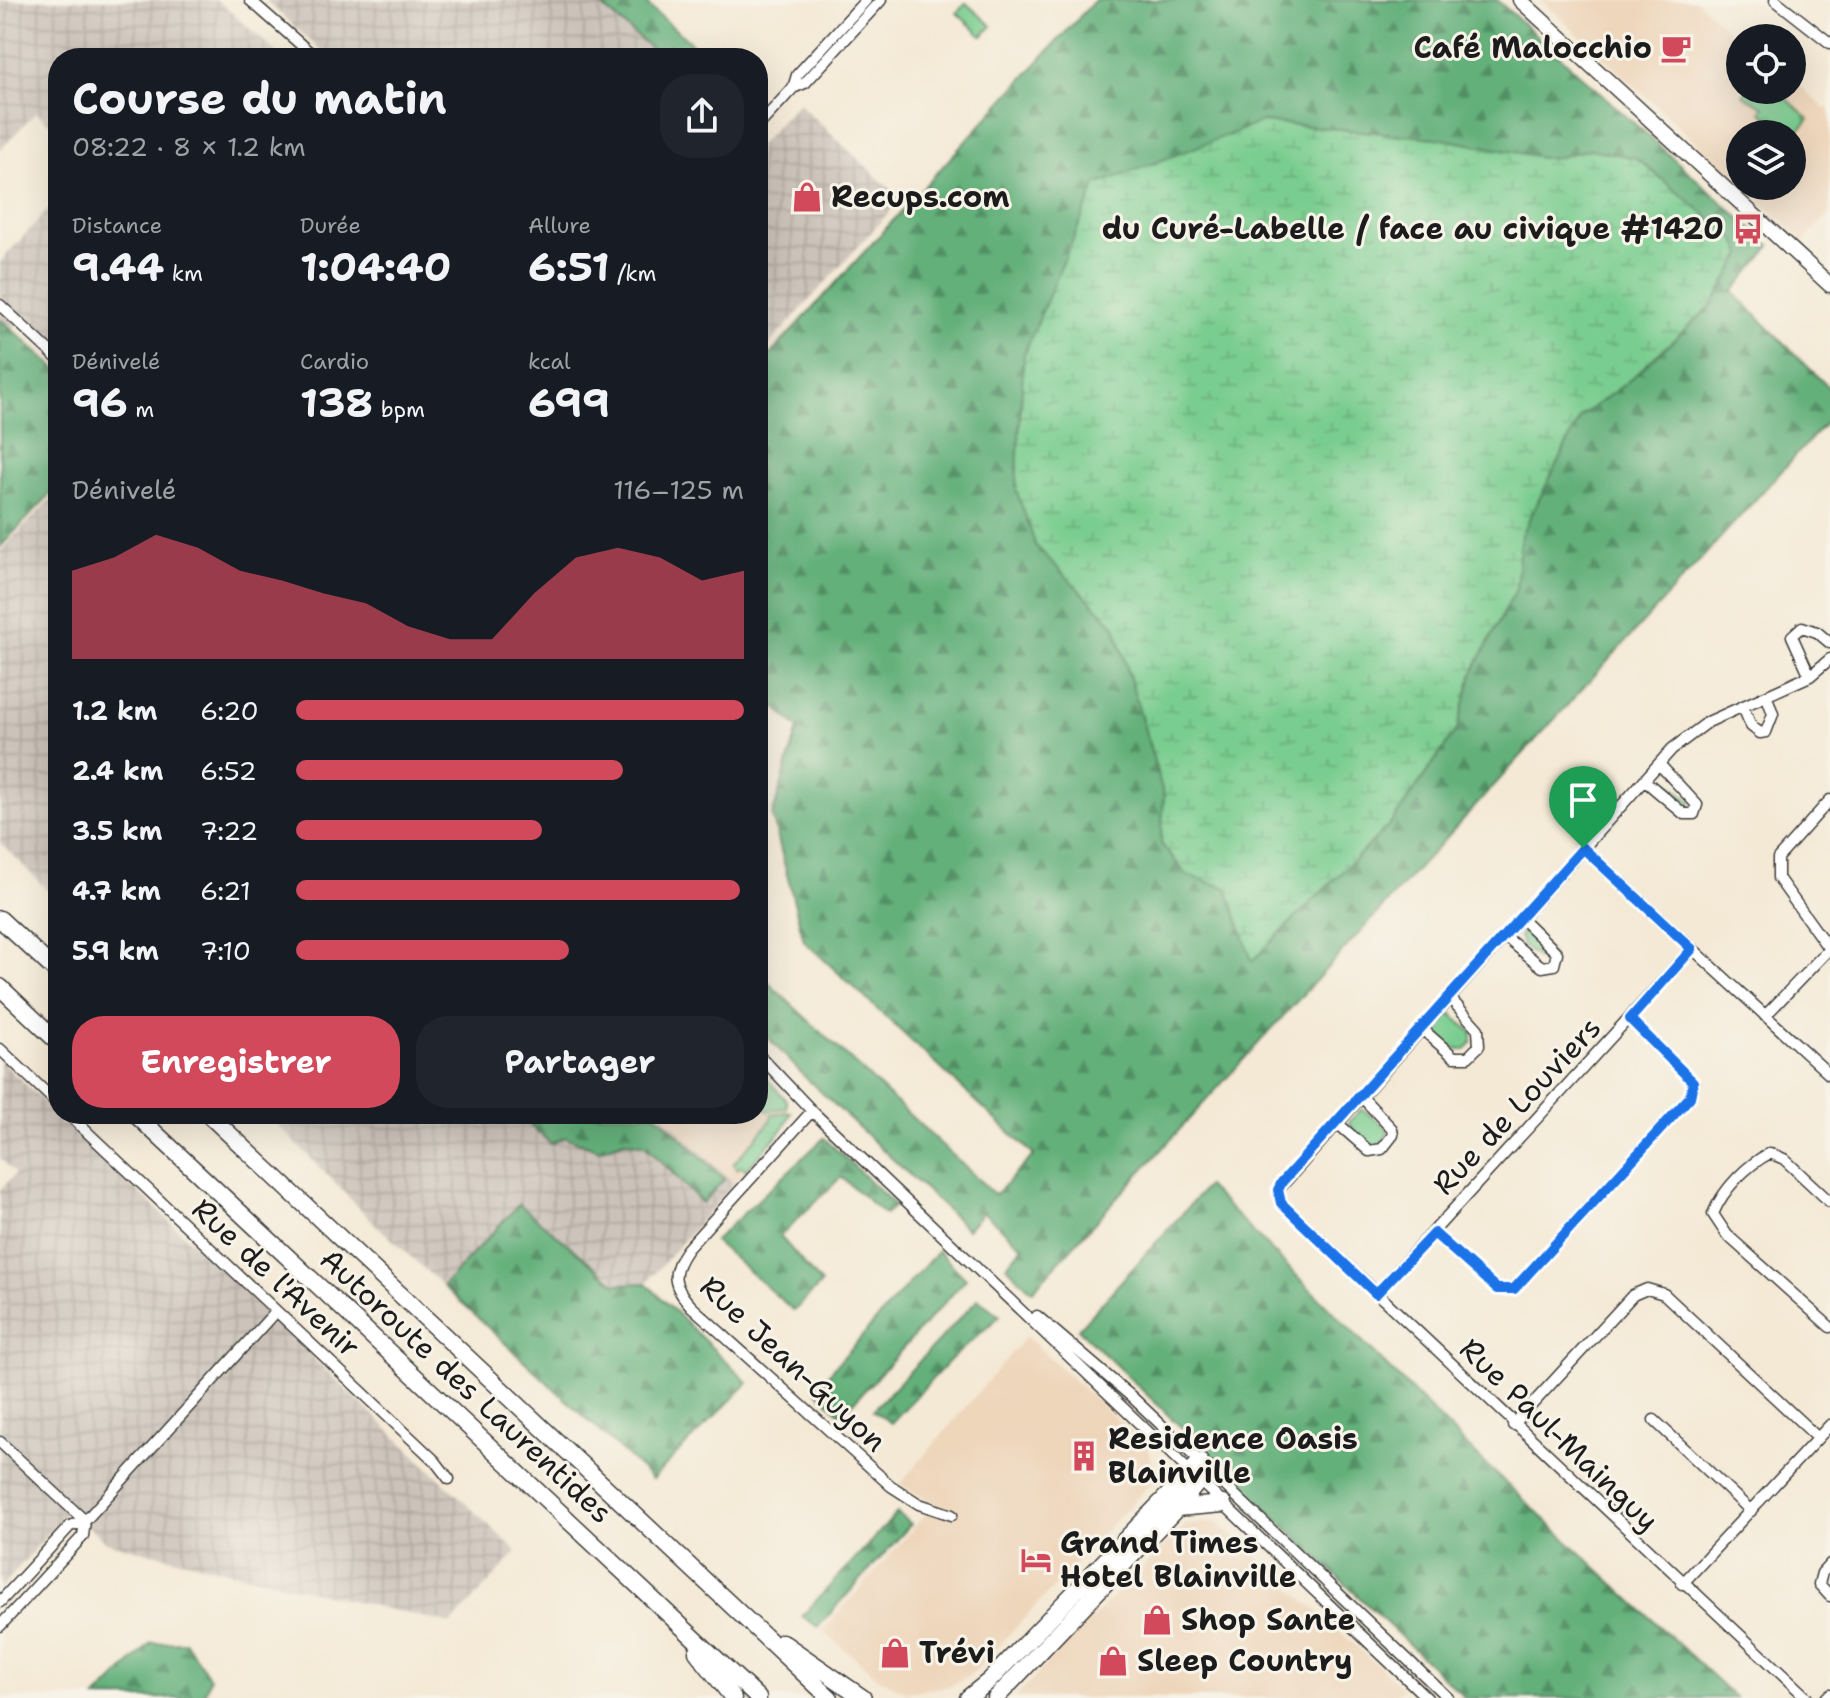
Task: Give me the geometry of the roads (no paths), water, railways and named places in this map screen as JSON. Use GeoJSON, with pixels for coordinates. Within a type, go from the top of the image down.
{"type":"FeatureCollection","features":[{"type":"Feature","properties":{"kind":"highway"},"geometry":{"type":"LineString","coordinates":[[0,919],[48,964]]}},
{"type":"Feature","properties":{"kind":"highway"},"geometry":{"type":"LineString","coordinates":[[0,987],[48,1033]]}},
{"type":"Feature","properties":{"kind":"highway","name":"Autoroute des Laurentides"},"geometry":{"type":"LineString","coordinates":[[146,1124],[758,1698]]}},
{"type":"Feature","properties":{"kind":"highway","name":"Autoroute des Laurentides"},"geometry":{"type":"LineString","coordinates":[[219,1124],[830,1698]]}},
{"type":"Feature","properties":{"kind":"highway"},"geometry":{"type":"LineString","coordinates":[[996,1698],[1177,1508],[1199,1471]]}},
{"type":"Feature","properties":{"kind":"highway"},"geometry":{"type":"LineString","coordinates":[[968,1698],[989,1681],[1199,1471]]}},
{"type":"Feature","properties":{"kind":"highway"},"geometry":{"type":"LineString","coordinates":[[1177,1508],[1197,1503],[1223,1504]]}},
{"type":"Feature","properties":{"kind":"highway"},"geometry":{"type":"LineString","coordinates":[[738,1611],[863,1698]]}},
{"type":"Feature","properties":{"kind":"highway"},"geometry":{"type":"LineString","coordinates":[[667,1613],[733,1698]]}},
{"type":"Feature","properties":{"kind":"main road"},"geometry":{"type":"LineString","coordinates":[[1520,0],[1830,285]]}},
{"type":"Feature","properties":{"kind":"street"},"geometry":{"type":"LineString","coordinates":[[250,0],[305,48]]}},
{"type":"Feature","properties":{"kind":"street"},"geometry":{"type":"LineString","coordinates":[[793,88],[797,75],[866,0]]}},
{"type":"Feature","properties":{"kind":"street"},"geometry":{"type":"LineString","coordinates":[[768,115],[793,88],[805,83],[881,0]]}},
{"type":"Feature","properties":{"kind":"street"},"geometry":{"type":"LineString","coordinates":[[1775,0],[1830,43]]}},
{"type":"Feature","properties":{"kind":"street"},"geometry":{"type":"LineString","coordinates":[[0,305],[48,350]]}},
{"type":"Feature","properties":{"kind":"street"},"geometry":{"type":"LineString","coordinates":[[1810,676],[1792,636],[1802,627],[1817,632],[1830,643]]}},
{"type":"Feature","properties":{"kind":"street"},"geometry":{"type":"LineString","coordinates":[[1360,1095],[1392,1129],[1393,1135],[1382,1149],[1369,1151],[1336,1122],[1360,1095],[1504,936],[1520,917],[1644,780],[1708,722],[1810,676],[1830,659]]}},
{"type":"Feature","properties":{"kind":"street"},"geometry":{"type":"LineString","coordinates":[[1743,707],[1751,726],[1760,733],[1766,732],[1773,714],[1767,697]]}},
{"type":"Feature","properties":{"kind":"street"},"geometry":{"type":"LineString","coordinates":[[1644,780],[1684,814],[1694,814],[1697,805],[1689,793],[1659,764]]}},
{"type":"Feature","properties":{"kind":"street"},"geometry":{"type":"LineString","coordinates":[[1765,1016],[1829,949],[1778,878],[1778,858],[1830,800]]}},
{"type":"Feature","properties":{"kind":"street"},"geometry":{"type":"LineString","coordinates":[[1583,848],[1830,1075]]}},
{"type":"Feature","properties":{"kind":"street"},"geometry":{"type":"LineString","coordinates":[[1504,936],[1542,967],[1554,965],[1557,953],[1520,917]]}},
{"type":"Feature","properties":{"kind":"street","name":"Rue de Louviers"},"geometry":{"type":"LineString","coordinates":[[1376,1294],[1692,949]]}},
{"type":"Feature","properties":{"kind":"street"},"geometry":{"type":"LineString","coordinates":[[1421,1028],[1454,1057],[1468,1057],[1479,1046],[1478,1029],[1449,997]]}},
{"type":"Feature","properties":{"kind":"street"},"geometry":{"type":"LineString","coordinates":[[1434,1233],[1497,1289],[1514,1289],[1690,1097],[1693,1082],[1685,1071],[1630,1019]]}},
{"type":"Feature","properties":{"kind":"street"},"geometry":{"type":"LineString","coordinates":[[0,1049],[48,1095]]}},
{"type":"Feature","properties":{"kind":"street"},"geometry":{"type":"LineString","coordinates":[[768,1065],[812,1111],[968,1258],[1448,1698]]}},
{"type":"Feature","properties":{"kind":"street","name":"Rue Jean-Guyon"},"geometry":{"type":"LineString","coordinates":[[812,1111],[687,1249],[675,1268],[676,1286],[692,1307],[891,1486],[919,1504],[952,1515]]}},
{"type":"Feature","properties":{"kind":"street","name":"Rue Paul-Mainguy"},"geometry":{"type":"LineString","coordinates":[[1336,1122],[1282,1182],[1278,1190],[1281,1203],[1513,1425],[1807,1698]]}},
{"type":"Feature","properties":{"kind":"street","name":"Rue de l'Avenir"},"geometry":{"type":"LineString","coordinates":[[79,1124],[435,1461],[449,1479]]}},
{"type":"Feature","properties":{"kind":"street"},"geometry":{"type":"LineString","coordinates":[[1830,1202],[1784,1159],[1770,1153],[1755,1161],[1737,1180],[1718,1201],[1713,1214],[1727,1235],[1830,1327]]}},
{"type":"Feature","properties":{"kind":"street"},"geometry":{"type":"LineString","coordinates":[[1513,1425],[1633,1295],[1647,1289],[1664,1294],[1818,1438]]}},
{"type":"Feature","properties":{"kind":"street"},"geometry":{"type":"LineString","coordinates":[[0,1602],[70,1526],[85,1521],[276,1311]]}},
{"type":"Feature","properties":{"kind":"street"},"geometry":{"type":"LineString","coordinates":[[1654,1420],[1751,1511]]}},
{"type":"Feature","properties":{"kind":"street"},"geometry":{"type":"LineString","coordinates":[[1682,1584],[1830,1425]]}},
{"type":"Feature","properties":{"kind":"street"},"geometry":{"type":"LineString","coordinates":[[0,1442],[85,1521]]}},
{"type":"Feature","properties":{"kind":"street"},"geometry":{"type":"LineString","coordinates":[[1199,1471],[1223,1504],[1427,1698]]}},
{"type":"Feature","properties":{"kind":"street"},"geometry":{"type":"LineString","coordinates":[[0,1626],[83,1536],[85,1521]]}},
{"type":"Feature","properties":{"kind":"street"},"geometry":{"type":"LineString","coordinates":[[1830,1564],[1819,1578],[1819,1584],[1830,1596]]}},
{"type":"Feature","properties":{"kind":"place","name":"Café Malocchio"},"geometry":{"type":"Point","coordinates":[1676,48]}},
{"type":"Feature","properties":{"kind":"place","name":"Recups.com"},"geometry":{"type":"Point","coordinates":[807,197]}},
{"type":"Feature","properties":{"kind":"place","name":"du Curé-Labelle / face au civique #1420"},"geometry":{"type":"Point","coordinates":[1748,229]}},
{"type":"Feature","properties":{"kind":"place","name":"Residence Oasis Blainville"},"geometry":{"type":"Point","coordinates":[1084,1456]}},
{"type":"Feature","properties":{"kind":"place","name":"Grand Times Hotel Blainville"},"geometry":{"type":"Point","coordinates":[1036,1560]}},
{"type":"Feature","properties":{"kind":"place","name":"Shop Sante"},"geometry":{"type":"Point","coordinates":[1157,1620]}},
{"type":"Feature","properties":{"kind":"place","name":"Trévi"},"geometry":{"type":"Point","coordinates":[895,1653]}},
{"type":"Feature","properties":{"kind":"place","name":"Sleep Country"},"geometry":{"type":"Point","coordinates":[1113,1661]}}]}
